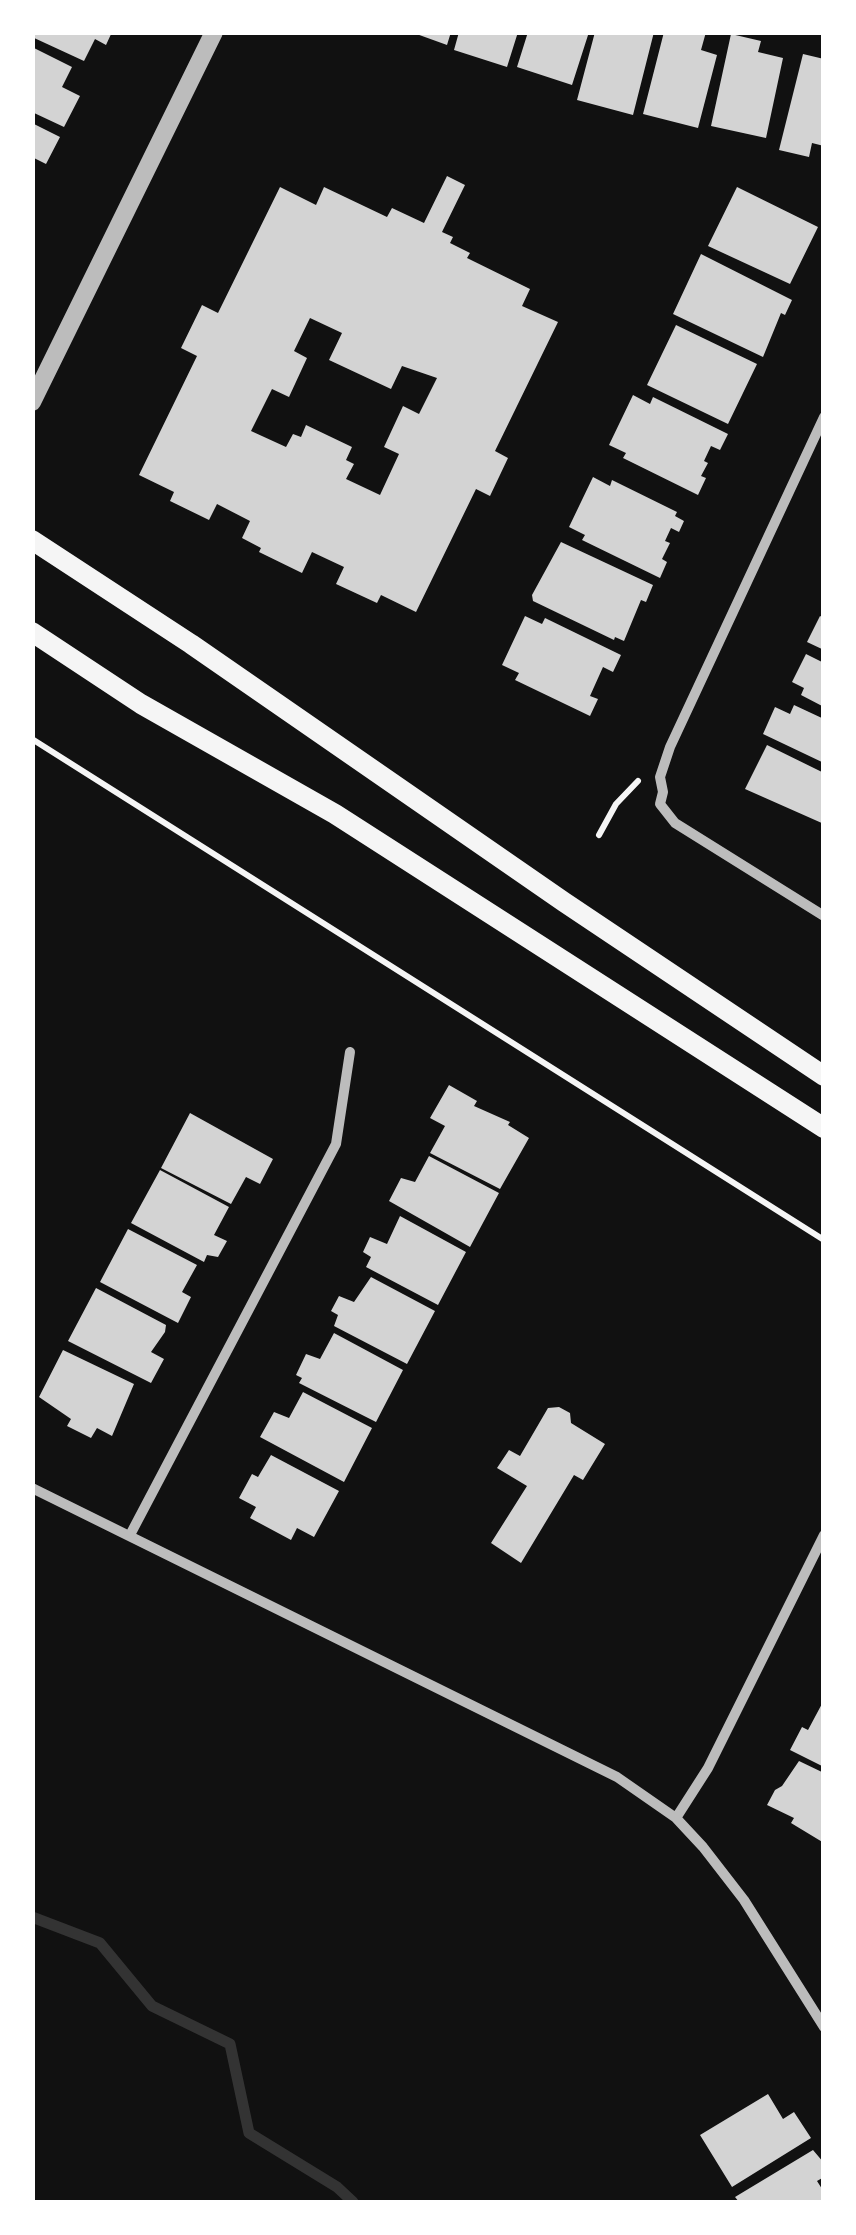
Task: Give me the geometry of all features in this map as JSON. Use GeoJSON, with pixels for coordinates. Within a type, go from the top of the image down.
{"type":"FeatureCollection","features":[{"type":"Feature","properties":{"kind":"main road"},"geometry":{"type":"LineString","coordinates":[[32,540],[824,1076]]}},
{"type":"Feature","properties":{"kind":"main road"},"geometry":{"type":"LineString","coordinates":[[32,632],[140,704],[335,814],[824,1128]]}},
{"type":"Feature","properties":{"kind":"street"},"geometry":{"type":"LineString","coordinates":[[32,402],[214,32]]}},
{"type":"Feature","properties":{"kind":"street"},"geometry":{"type":"LineString","coordinates":[[824,417],[670,747],[660,777],[664,792],[660,804],[675,823],[824,916]]}},
{"type":"Feature","properties":{"kind":"street"},"geometry":{"type":"LineString","coordinates":[[130,1535],[336,1144],[350,1052]]}},
{"type":"Feature","properties":{"kind":"street"},"geometry":{"type":"LineString","coordinates":[[32,1488],[617,1778],[676,1818],[744,1900],[824,2027]]}},
{"type":"Feature","properties":{"kind":"street"},"geometry":{"type":"LineString","coordinates":[[676,1818],[708,1768],[824,1535]]}},
{"type":"Feature","properties":{"kind":"path"},"geometry":{"type":"LineString","coordinates":[[32,739],[824,1240]]}},
{"type":"Feature","properties":{"kind":"path"},"geometry":{"type":"LineString","coordinates":[[599,836],[616,804],[670,747]]}},
{"type":"Feature","properties":{"kind":"building"},"geometry":{"type":"Polygon","coordinates":[[[32,32],[112,32],[106,45],[95,39],[84,61],[32,37],[32,32]]]}},
{"type":"Feature","properties":{"kind":"building"},"geometry":{"type":"Polygon","coordinates":[[[411,32],[451,32],[447,45],[411,32]]]}},
{"type":"Feature","properties":{"kind":"building"},"geometry":{"type":"Polygon","coordinates":[[[459,32],[518,32],[507,67],[454,50],[459,32]]]}},
{"type":"Feature","properties":{"kind":"building"},"geometry":{"type":"Polygon","coordinates":[[[528,32],[589,32],[572,85],[517,67],[528,32]]]}},
{"type":"Feature","properties":{"kind":"building"},"geometry":{"type":"Polygon","coordinates":[[[595,32],[654,32],[633,115],[577,100],[595,32]]]}},
{"type":"Feature","properties":{"kind":"building"},"geometry":{"type":"Polygon","coordinates":[[[664,32],[706,32],[701,50],[717,55],[698,128],[643,114],[664,32]]]}},
{"type":"Feature","properties":{"kind":"building"},"geometry":{"type":"Polygon","coordinates":[[[731,34],[761,41],[758,52],[783,58],[766,138],[711,126],[731,34]]]}},
{"type":"Feature","properties":{"kind":"building"},"geometry":{"type":"Polygon","coordinates":[[[32,47],[72,67],[62,87],[80,96],[64,127],[32,112],[32,47]]]}},
{"type":"Feature","properties":{"kind":"building"},"geometry":{"type":"Polygon","coordinates":[[[803,54],[824,59],[824,146],[812,143],[809,157],[779,150],[803,54]]]}},
{"type":"Feature","properties":{"kind":"building"},"geometry":{"type":"Polygon","coordinates":[[[32,123],[60,137],[46,164],[32,157],[32,123]]]}},
{"type":"Feature","properties":{"kind":"building"},"geometry":{"type":"Polygon","coordinates":[[[447,176],[465,185],[442,232],[453,237],[450,243],[470,253],[467,258],[530,289],[522,306],[558,322],[495,451],[508,458],[490,496],[476,489],[416,612],[381,595],[377,603],[336,584],[344,567],[312,552],[302,573],[259,552],[261,548],[242,538],[250,521],[217,504],[209,520],[170,501],[174,492],[139,475],[197,356],[181,348],[202,305],[218,313],[280,187],[316,205],[324,187],[387,217],[392,208],[424,223],[447,176]],[[310,318],[294,351],[307,358],[289,397],[272,389],[251,431],[286,447],[293,434],[301,437],[306,425],[352,447],[346,460],[354,464],[346,479],[380,495],[399,454],[384,447],[403,406],[419,414],[437,378],[402,366],[391,389],[329,360],[342,333],[310,318]]]}},
{"type":"Feature","properties":{"kind":"building"},"geometry":{"type":"Polygon","coordinates":[[[737,187],[818,227],[790,284],[708,246],[737,187]]]}},
{"type":"Feature","properties":{"kind":"building"},"geometry":{"type":"Polygon","coordinates":[[[701,254],[792,300],[785,315],[781,313],[763,357],[673,314],[701,254]]]}},
{"type":"Feature","properties":{"kind":"building"},"geometry":{"type":"Polygon","coordinates":[[[676,325],[757,364],[728,424],[647,385],[676,325]]]}},
{"type":"Feature","properties":{"kind":"building"},"geometry":{"type":"Polygon","coordinates":[[[633,395],[650,404],[653,397],[728,434],[720,450],[711,446],[701,476],[706,478],[698,495],[623,458],[626,453],[609,445],[633,395]]]}},
{"type":"Feature","properties":{"kind":"building"},"geometry":{"type":"Polygon","coordinates":[[[593,477],[610,486],[612,480],[677,512],[675,516],[684,521],[679,532],[671,528],[665,541],[670,543],[662,559],[667,562],[660,578],[582,540],[585,535],[569,527],[593,477]]]}},
{"type":"Feature","properties":{"kind":"building"},"geometry":{"type":"Polygon","coordinates":[[[561,542],[653,585],[646,602],[641,600],[624,641],[615,637],[614,640],[533,601],[532,595],[561,542]]]}},
{"type":"Feature","properties":{"kind":"building"},"geometry":{"type":"Polygon","coordinates":[[[525,616],[542,624],[545,618],[621,655],[613,672],[603,667],[590,696],[598,699],[590,716],[515,680],[519,673],[502,665],[525,616]]]}},
{"type":"Feature","properties":{"kind":"building"},"geometry":{"type":"Polygon","coordinates":[[[820,616],[824,618],[824,650],[807,642],[820,616]]]}},
{"type":"Feature","properties":{"kind":"building"},"geometry":{"type":"Polygon","coordinates":[[[806,654],[824,663],[824,707],[801,695],[804,688],[792,682],[806,654]]]}},
{"type":"Feature","properties":{"kind":"building"},"geometry":{"type":"Polygon","coordinates":[[[794,705],[824,719],[824,763],[763,734],[775,707],[790,714],[794,705]]]}},
{"type":"Feature","properties":{"kind":"building"},"geometry":{"type":"Polygon","coordinates":[[[767,745],[824,773],[824,824],[745,789],[767,745]]]}},
{"type":"Feature","properties":{"kind":"building"},"geometry":{"type":"Polygon","coordinates":[[[449,1085],[477,1101],[474,1106],[510,1122],[508,1125],[529,1138],[500,1189],[430,1153],[445,1126],[430,1118],[449,1085]]]}},
{"type":"Feature","properties":{"kind":"building"},"geometry":{"type":"Polygon","coordinates":[[[190,1113],[273,1159],[260,1184],[246,1177],[231,1204],[161,1168],[190,1113]]]}},
{"type":"Feature","properties":{"kind":"building"},"geometry":{"type":"Polygon","coordinates":[[[429,1156],[499,1193],[470,1247],[389,1201],[401,1178],[415,1182],[429,1156]]]}},
{"type":"Feature","properties":{"kind":"building"},"geometry":{"type":"Polygon","coordinates":[[[160,1170],[229,1207],[214,1235],[227,1241],[218,1257],[207,1255],[204,1262],[131,1223],[160,1170]]]}},
{"type":"Feature","properties":{"kind":"building"},"geometry":{"type":"Polygon","coordinates":[[[400,1216],[466,1252],[438,1305],[366,1267],[371,1257],[363,1252],[370,1237],[387,1244],[400,1216]]]}},
{"type":"Feature","properties":{"kind":"building"},"geometry":{"type":"Polygon","coordinates":[[[128,1229],[197,1265],[182,1292],[191,1297],[178,1323],[100,1282],[128,1229]]]}},
{"type":"Feature","properties":{"kind":"building"},"geometry":{"type":"Polygon","coordinates":[[[371,1277],[435,1311],[407,1364],[334,1326],[338,1315],[331,1311],[339,1296],[354,1302],[371,1277]]]}},
{"type":"Feature","properties":{"kind":"building"},"geometry":{"type":"Polygon","coordinates":[[[96,1288],[166,1325],[151,1352],[164,1359],[151,1383],[68,1341],[96,1288]]]}},
{"type":"Feature","properties":{"kind":"building"},"geometry":{"type":"Polygon","coordinates":[[[334,1333],[403,1370],[376,1422],[299,1383],[302,1378],[296,1375],[306,1354],[320,1359],[334,1333]]]}},
{"type":"Feature","properties":{"kind":"building"},"geometry":{"type":"Polygon","coordinates":[[[63,1350],[134,1384],[112,1436],[97,1428],[91,1438],[67,1426],[71,1419],[39,1397],[63,1350]]]}},
{"type":"Feature","properties":{"kind":"building"},"geometry":{"type":"Polygon","coordinates":[[[303,1392],[372,1428],[344,1482],[260,1437],[274,1412],[289,1418],[303,1392]]]}},
{"type":"Feature","properties":{"kind":"building"},"geometry":{"type":"Polygon","coordinates":[[[559,1407],[570,1413],[571,1423],[605,1444],[583,1480],[574,1475],[521,1563],[491,1543],[527,1486],[497,1468],[509,1450],[520,1456],[548,1408],[559,1407]]]}},
{"type":"Feature","properties":{"kind":"building"},"geometry":{"type":"Polygon","coordinates":[[[271,1455],[339,1491],[314,1537],[297,1528],[291,1540],[250,1518],[256,1507],[239,1498],[252,1474],[258,1477],[271,1455]]]}},
{"type":"Feature","properties":{"kind":"building"},"geometry":{"type":"Polygon","coordinates":[[[824,1700],[824,1767],[790,1750],[802,1727],[808,1730],[824,1700]]]}},
{"type":"Feature","properties":{"kind":"building"},"geometry":{"type":"Polygon","coordinates":[[[799,1761],[824,1773],[824,1843],[791,1823],[794,1818],[767,1805],[799,1761]]]}},
{"type":"Feature","properties":{"kind":"building"},"geometry":{"type":"Polygon","coordinates":[[[768,2094],[783,2119],[794,2112],[811,2138],[732,2187],[700,2135],[768,2094]]]}},
{"type":"Feature","properties":{"kind":"building"},"geometry":{"type":"Polygon","coordinates":[[[813,2150],[824,2163],[824,2177],[817,2181],[824,2192],[824,2202],[739,2202],[735,2197],[813,2150]]]}},
{"type":"Feature","properties":{"kind":"waterway"},"geometry":{"type":"LineString","coordinates":[[32,1917],[100,1943],[152,2006],[230,2044],[249,2133],[337,2187],[353,2202]]}}]}
